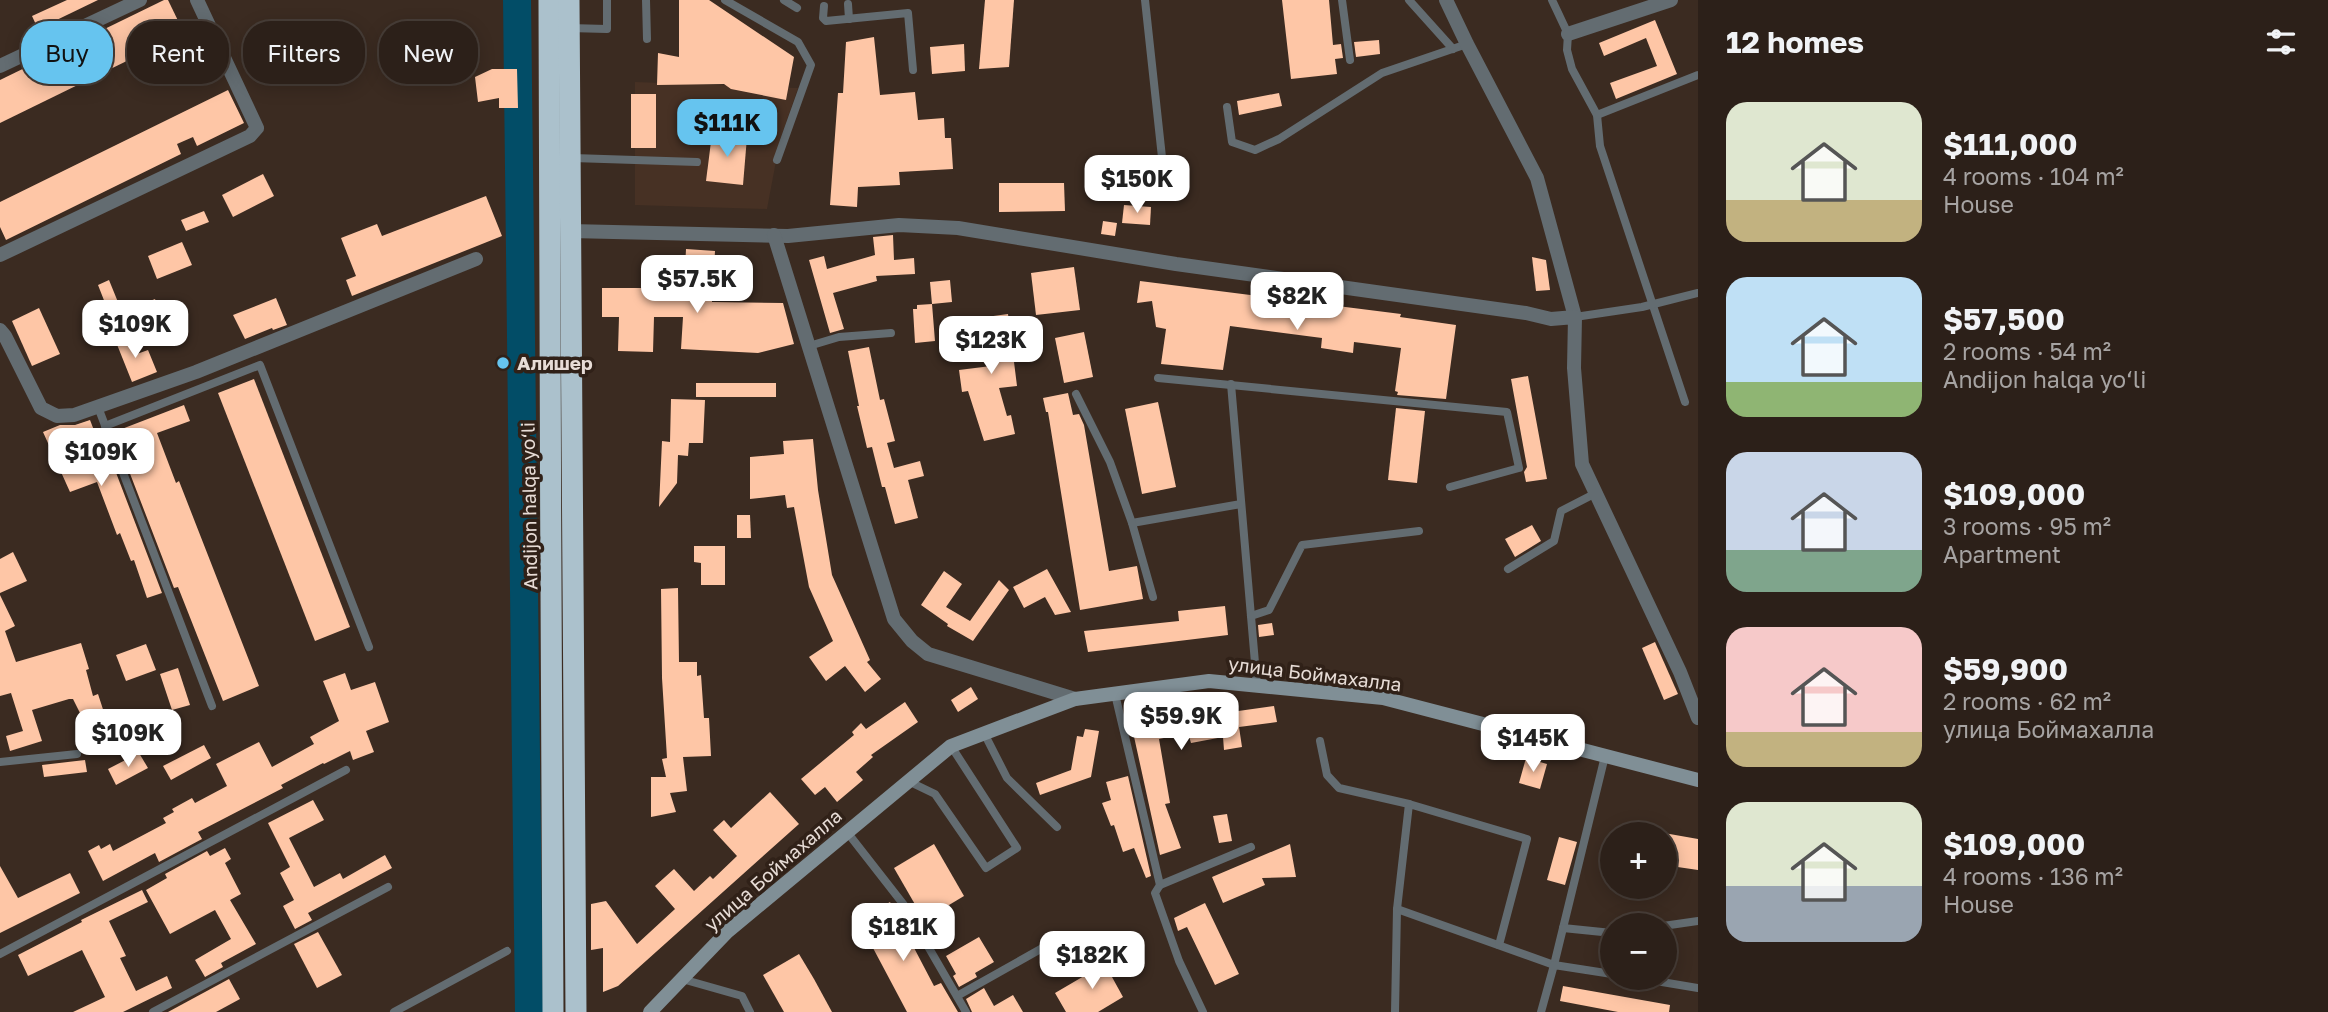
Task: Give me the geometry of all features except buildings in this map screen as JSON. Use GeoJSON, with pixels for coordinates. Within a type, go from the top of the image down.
{"type":"FeatureCollection","features":[{"type":"Feature","properties":{"kind":"highway","name":"Andijon halqa yo‘li"},"geometry":{"type":"LineString","coordinates":[[549,0],[553,1012]]}},
{"type":"Feature","properties":{"kind":"highway"},"geometry":{"type":"LineString","coordinates":[[569,0],[576,1012]]}},
{"type":"Feature","properties":{"kind":"main road","name":"улица Боймахалла"},"geometry":{"type":"LineString","coordinates":[[652,1011],[728,931],[951,746],[1075,699],[1209,681],[1383,698],[1698,780]]}},
{"type":"Feature","properties":{"kind":"street"},"geometry":{"type":"LineString","coordinates":[[0,66],[140,0]]}},
{"type":"Feature","properties":{"kind":"street"},"geometry":{"type":"LineString","coordinates":[[0,255],[250,136],[257,128],[197,0]]}},
{"type":"Feature","properties":{"kind":"street"},"geometry":{"type":"LineString","coordinates":[[1446,0],[1460,46],[1537,178],[1575,317],[1574,368],[1582,464],[1680,673],[1698,718]]}},
{"type":"Feature","properties":{"kind":"street"},"geometry":{"type":"LineString","coordinates":[[1568,34],[1671,0]]}},
{"type":"Feature","properties":{"kind":"street"},"geometry":{"type":"LineString","coordinates":[[570,231],[774,235],[816,234],[899,225],[958,228],[1176,264],[1526,313],[1551,319],[1575,317]]}},
{"type":"Feature","properties":{"kind":"street"},"geometry":{"type":"LineString","coordinates":[[774,235],[894,619],[912,641],[928,654],[1075,699]]}},
{"type":"Feature","properties":{"kind":"street"},"geometry":{"type":"LineString","coordinates":[[0,330],[41,408],[57,416],[74,415],[196,372],[476,259]]}},
{"type":"Feature","properties":{"kind":"lane"},"geometry":{"type":"LineString","coordinates":[[569,28],[607,29],[607,0]]}},
{"type":"Feature","properties":{"kind":"lane"},"geometry":{"type":"LineString","coordinates":[[646,0],[647,39]]}},
{"type":"Feature","properties":{"kind":"lane"},"geometry":{"type":"LineString","coordinates":[[725,0],[798,42],[811,65],[777,160]]}},
{"type":"Feature","properties":{"kind":"lane"},"geometry":{"type":"LineString","coordinates":[[783,0],[797,8]]}},
{"type":"Feature","properties":{"kind":"lane"},"geometry":{"type":"LineString","coordinates":[[1145,0],[1165,185]]}},
{"type":"Feature","properties":{"kind":"lane"},"geometry":{"type":"LineString","coordinates":[[1342,0],[1350,60]]}},
{"type":"Feature","properties":{"kind":"lane"},"geometry":{"type":"LineString","coordinates":[[1227,107],[1232,142],[1255,150],[1279,139],[1382,73],[1460,46],[1409,0]]}},
{"type":"Feature","properties":{"kind":"lane"},"geometry":{"type":"LineString","coordinates":[[1552,0],[1568,34],[1567,50],[1572,69],[1597,116],[1600,146],[1685,402]]}},
{"type":"Feature","properties":{"kind":"lane"},"geometry":{"type":"LineString","coordinates":[[848,4],[849,19]]}},
{"type":"Feature","properties":{"kind":"lane"},"geometry":{"type":"LineString","coordinates":[[824,6],[824,20],[908,13],[913,70]]}},
{"type":"Feature","properties":{"kind":"lane"},"geometry":{"type":"LineString","coordinates":[[1597,116],[1698,75]]}},
{"type":"Feature","properties":{"kind":"lane"},"geometry":{"type":"LineString","coordinates":[[570,158],[697,162]]}},
{"type":"Feature","properties":{"kind":"lane"},"geometry":{"type":"LineString","coordinates":[[1575,317],[1642,307],[1698,293]]}},
{"type":"Feature","properties":{"kind":"lane"},"geometry":{"type":"LineString","coordinates":[[809,346],[839,337],[891,333]]}},
{"type":"Feature","properties":{"kind":"lane"},"geometry":{"type":"LineString","coordinates":[[105,426],[261,365],[369,647]]}},
{"type":"Feature","properties":{"kind":"lane"},"geometry":{"type":"LineString","coordinates":[[1158,377],[1507,412],[1518,468],[1450,487]]}},
{"type":"Feature","properties":{"kind":"lane"},"geometry":{"type":"LineString","coordinates":[[1230,384],[1257,686]]}},
{"type":"Feature","properties":{"kind":"lane"},"geometry":{"type":"LineString","coordinates":[[1076,394],[1110,462],[1132,523],[1153,597]]}},
{"type":"Feature","properties":{"kind":"lane"},"geometry":{"type":"LineString","coordinates":[[98,407],[212,706]]}},
{"type":"Feature","properties":{"kind":"lane"},"geometry":{"type":"LineString","coordinates":[[1508,569],[1554,541],[1561,511],[1596,493]]}},
{"type":"Feature","properties":{"kind":"lane"},"geometry":{"type":"LineString","coordinates":[[1132,523],[1241,504]]}},
{"type":"Feature","properties":{"kind":"lane"},"geometry":{"type":"LineString","coordinates":[[1251,616],[1269,610],[1302,545],[1419,531]]}},
{"type":"Feature","properties":{"kind":"lane"},"geometry":{"type":"LineString","coordinates":[[1115,694],[1160,885]]}},
{"type":"Feature","properties":{"kind":"lane"},"geometry":{"type":"LineString","coordinates":[[984,733],[1007,778],[1057,827]]}},
{"type":"Feature","properties":{"kind":"lane"},"geometry":{"type":"LineString","coordinates":[[1320,741],[1327,775],[1339,788],[1409,804],[1527,839],[1499,945]]}},
{"type":"Feature","properties":{"kind":"lane"},"geometry":{"type":"LineString","coordinates":[[908,781],[936,794],[986,868],[1017,848],[951,746]]}},
{"type":"Feature","properties":{"kind":"lane"},"geometry":{"type":"LineString","coordinates":[[0,762],[77,754]]}},
{"type":"Feature","properties":{"kind":"lane"},"geometry":{"type":"LineString","coordinates":[[1541,1012],[1605,756]]}},
{"type":"Feature","properties":{"kind":"lane"},"geometry":{"type":"LineString","coordinates":[[0,954],[346,771]]}},
{"type":"Feature","properties":{"kind":"lane"},"geometry":{"type":"LineString","coordinates":[[1395,1012],[1397,909],[1409,804]]}},
{"type":"Feature","properties":{"kind":"lane"},"geometry":{"type":"LineString","coordinates":[[847,832],[904,905],[966,1012]]}},
{"type":"Feature","properties":{"kind":"lane"},"geometry":{"type":"LineString","coordinates":[[1203,1012],[1179,961],[1155,893],[1160,885],[1251,848]]}},
{"type":"Feature","properties":{"kind":"lane"},"geometry":{"type":"LineString","coordinates":[[153,1012],[388,887]]}},
{"type":"Feature","properties":{"kind":"lane"},"geometry":{"type":"LineString","coordinates":[[1397,909],[1554,965],[1600,972]]}},
{"type":"Feature","properties":{"kind":"lane"},"geometry":{"type":"LineString","coordinates":[[1677,924],[1698,921]]}},
{"type":"Feature","properties":{"kind":"lane"},"geometry":{"type":"LineString","coordinates":[[1563,928],[1600,932]]}},
{"type":"Feature","properties":{"kind":"lane"},"geometry":{"type":"LineString","coordinates":[[957,996],[1062,937],[1086,963]]}},
{"type":"Feature","properties":{"kind":"lane"},"geometry":{"type":"LineString","coordinates":[[394,1012],[507,951]]}},
{"type":"Feature","properties":{"kind":"lane"},"geometry":{"type":"LineString","coordinates":[[682,979],[742,996],[750,1012]]}},
{"type":"Feature","properties":{"kind":"lane"},"geometry":{"type":"LineString","coordinates":[[1677,984],[1698,988]]}},
{"type":"Feature","properties":{"kind":"shaded area"},"geometry":{"type":"Polygon","coordinates":[[[635,82],[798,88],[780,140],[767,209],[635,205],[635,82]]]}},
{"type":"Feature","properties":{"kind":"waterway"},"geometry":{"type":"LineString","coordinates":[[517,0],[529,1012]]}},
{"type":"Feature","properties":{"kind":"place","name":"Алишер"},"geometry":{"type":"Point","coordinates":[503,363]}}]}
